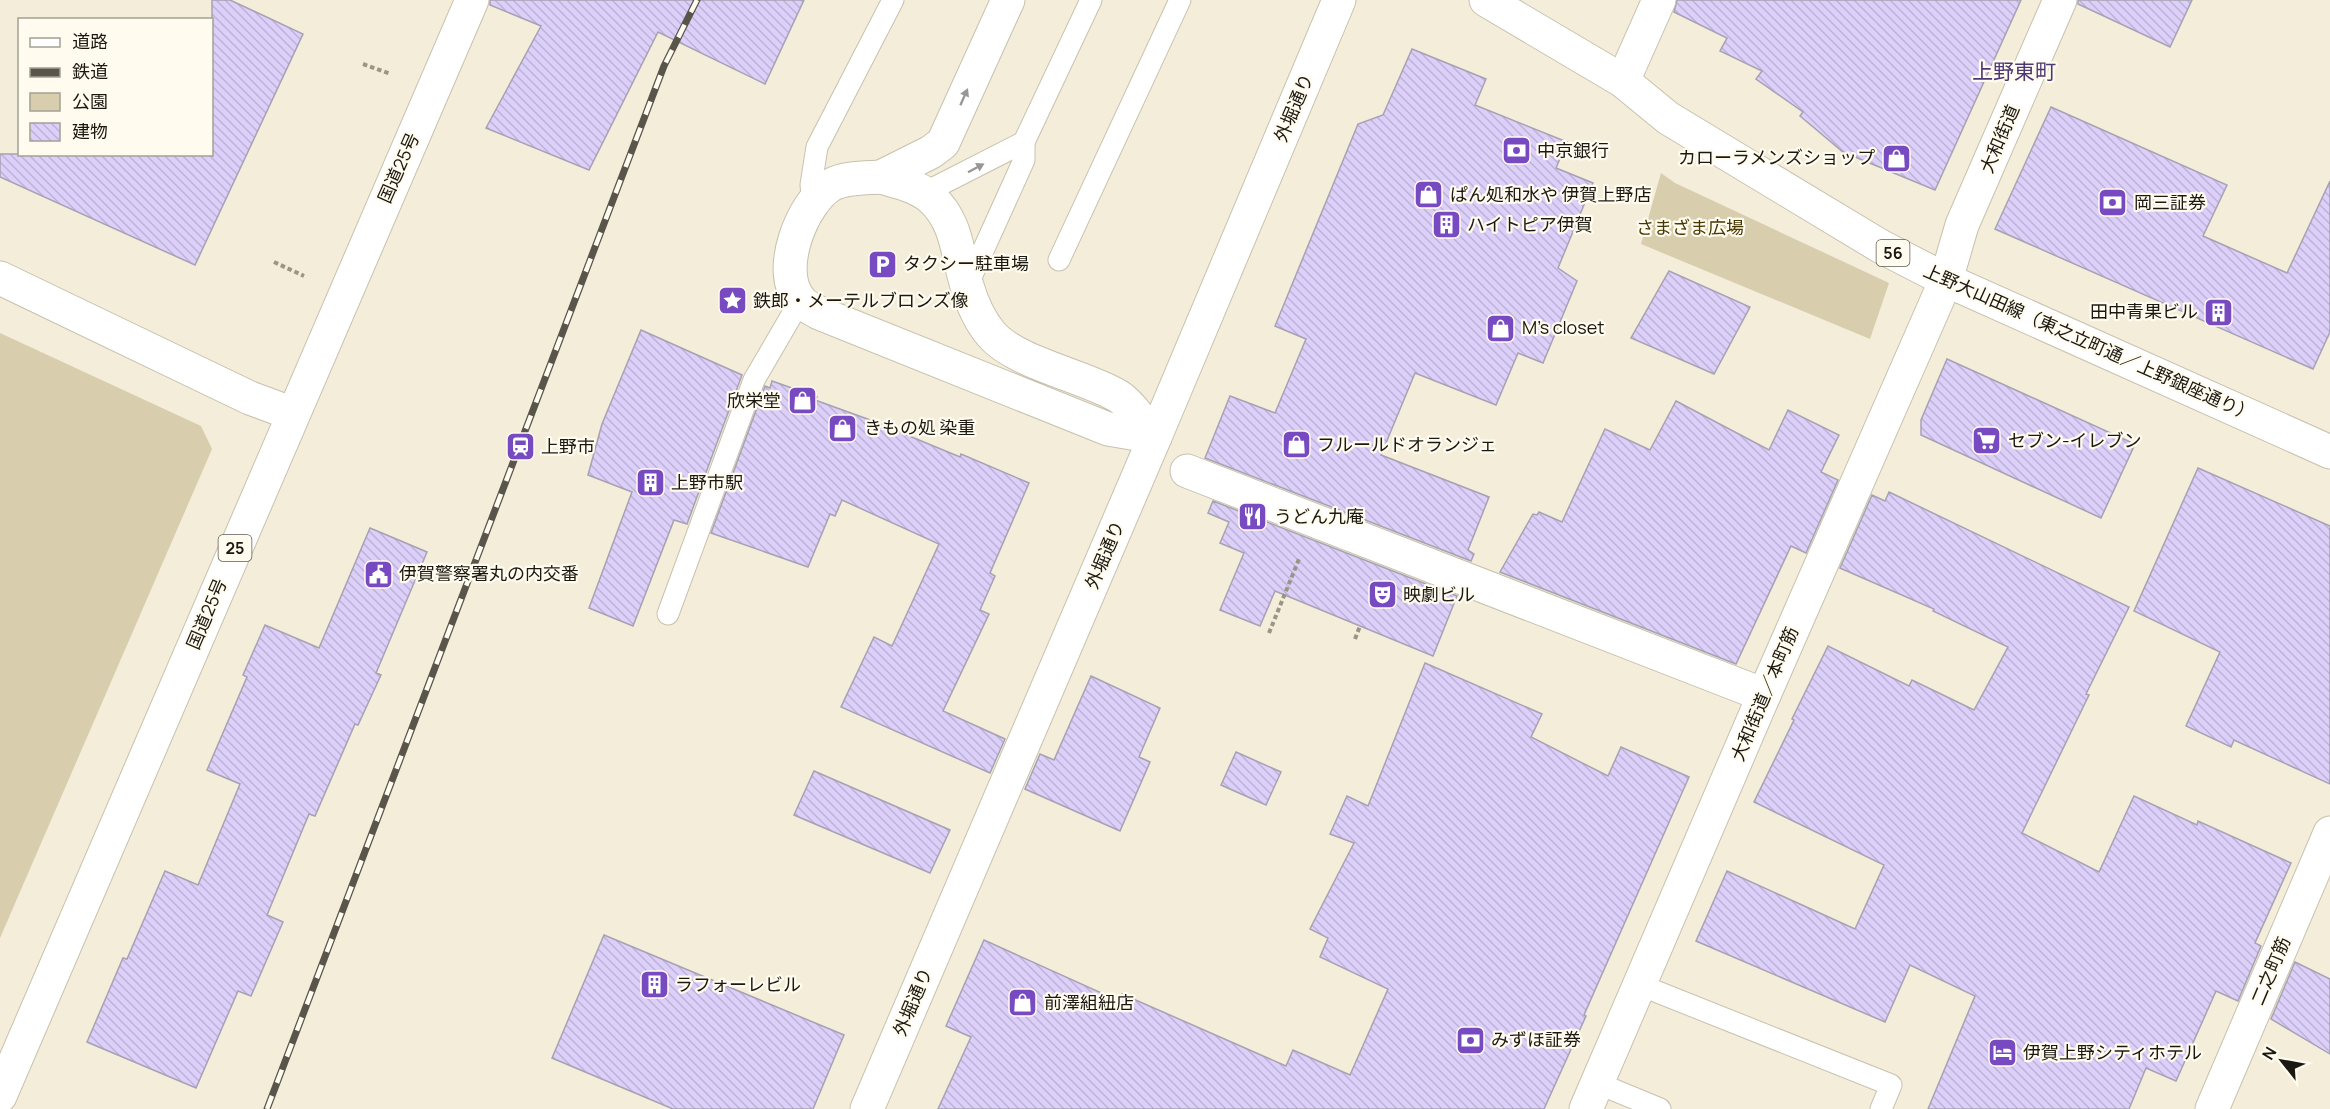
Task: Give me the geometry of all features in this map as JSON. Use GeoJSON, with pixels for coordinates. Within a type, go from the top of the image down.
{"type":"FeatureCollection","features":[{"type":"Feature","properties":{"kind":"main road","name":"国道25号"},"geometry":{"type":"LineString","coordinates":[[0,1096],[472,0]]}},
{"type":"Feature","properties":{"kind":"main road"},"geometry":{"type":"LineString","coordinates":[[881,177],[944,143],[1008,0]]}},
{"type":"Feature","properties":{"kind":"main road","name":"外堀通り"},"geometry":{"type":"LineString","coordinates":[[867,1109],[1155,437],[1339,0]]}},
{"type":"Feature","properties":{"kind":"main road","name":"上野大山田線（東之立町通／上野銀座通り）"},"geometry":{"type":"LineString","coordinates":[[1485,0],[1623,81],[1668,118],[1880,246],[1946,280],[2330,452]]}},
{"type":"Feature","properties":{"kind":"main road"},"geometry":{"type":"LineString","coordinates":[[1623,81],[1659,0]]}},
{"type":"Feature","properties":{"kind":"main road","name":"大和街道"},"geometry":{"type":"LineString","coordinates":[[1946,280],[1962,225],[2060,0]]}},
{"type":"Feature","properties":{"kind":"main road"},"geometry":{"type":"LineString","coordinates":[[881,177],[911,186],[932,198],[950,223],[958,243],[967,286],[981,321],[994,337],[1016,353],[1120,397],[1155,437],[1108,429],[819,313],[800,301],[791,283],[792,251],[799,228],[813,204],[831,185],[851,179],[881,177]]}},
{"type":"Feature","properties":{"kind":"main road"},"geometry":{"type":"LineString","coordinates":[[0,278],[250,398],[294,414]]}},
{"type":"Feature","properties":{"kind":"main road","name":"大和街道／本町筋"},"geometry":{"type":"LineString","coordinates":[[1591,1096],[1946,280]]}},
{"type":"Feature","properties":{"kind":"main road"},"geometry":{"type":"LineString","coordinates":[[1187,471],[1764,695]]}},
{"type":"Feature","properties":{"kind":"main road","name":"二之町筋"},"geometry":{"type":"LineString","coordinates":[[2212,1109],[2330,833]]}},
{"type":"Feature","properties":{"kind":"lane"},"geometry":{"type":"LineString","coordinates":[[813,204],[811,185],[817,147],[892,0]]}},
{"type":"Feature","properties":{"kind":"lane"},"geometry":{"type":"LineString","coordinates":[[967,286],[1024,160],[1024,142],[1091,0]]}},
{"type":"Feature","properties":{"kind":"lane"},"geometry":{"type":"LineString","coordinates":[[1059,260],[1180,0]]}},
{"type":"Feature","properties":{"kind":"lane"},"geometry":{"type":"LineString","coordinates":[[924,194],[1024,142]]}},
{"type":"Feature","properties":{"kind":"lane"},"geometry":{"type":"LineString","coordinates":[[668,614],[754,380],[800,301]]}},
{"type":"Feature","properties":{"kind":"lane"},"geometry":{"type":"LineString","coordinates":[[1640,985],[1891,1085],[1881,1109]]}},
{"type":"Feature","properties":{"kind":"lane"},"geometry":{"type":"LineString","coordinates":[[1591,1096],[1660,1109]]}},
{"type":"Feature","properties":{"kind":"path"},"geometry":{"type":"LineString","coordinates":[[363,64],[392,74]]}},
{"type":"Feature","properties":{"kind":"path"},"geometry":{"type":"LineString","coordinates":[[274,262],[304,276]]}},
{"type":"Feature","properties":{"kind":"path"},"geometry":{"type":"LineString","coordinates":[[1269,633],[1315,521]]}},
{"type":"Feature","properties":{"kind":"path"},"geometry":{"type":"LineString","coordinates":[[1355,639],[1360,626]]}},
{"type":"Feature","properties":{"kind":"green space","name":"さまざま広場"},"geometry":{"type":"Polygon","coordinates":[[[1661,173],[1675,183],[1889,283],[1870,339],[1641,244],[1661,173]]]}},
{"type":"Feature","properties":{"kind":"green space"},"geometry":{"type":"Polygon","coordinates":[[[0,333],[201,426],[212,449],[0,938],[0,333]]]}},
{"type":"Feature","properties":{"kind":"building"},"geometry":{"type":"Polygon","coordinates":[[[212,0],[230,0],[303,34],[195,265],[0,177],[0,154],[18,154],[18,156],[213,156],[212,0]]]}},
{"type":"Feature","properties":{"kind":"building"},"geometry":{"type":"Polygon","coordinates":[[[490,0],[804,0],[765,84],[658,32],[589,170],[486,128],[541,26],[490,5],[490,0]]]}},
{"type":"Feature","properties":{"kind":"building"},"geometry":{"type":"Polygon","coordinates":[[[1677,0],[2021,0],[1935,190],[1843,152],[1800,116],[1803,112],[1756,79],[1762,71],[1720,51],[1727,38],[1674,12],[1677,0]]]}},
{"type":"Feature","properties":{"kind":"building"},"geometry":{"type":"Polygon","coordinates":[[[2078,0],[2192,0],[2170,47],[2078,4],[2078,0]]]}},
{"type":"Feature","properties":{"kind":"building","name":"ハイトピア伊賀"},"geometry":{"type":"Polygon","coordinates":[[[1412,49],[1486,79],[1475,105],[1567,142],[1556,168],[1593,183],[1558,268],[1577,281],[1543,363],[1518,353],[1496,405],[1415,373],[1381,455],[1489,497],[1468,550],[1474,554],[1471,561],[1205,458],[1230,396],[1275,413],[1306,339],[1275,326],[1358,124],[1383,115],[1412,49]]]}},
{"type":"Feature","properties":{"kind":"building"},"geometry":{"type":"Polygon","coordinates":[[[2051,107],[2227,185],[2203,236],[2287,273],[2330,181],[2330,332],[2313,369],[1995,229],[2051,107]]]}},
{"type":"Feature","properties":{"kind":"building"},"geometry":{"type":"Polygon","coordinates":[[[1669,271],[1750,307],[1714,374],[1631,338],[1669,271]]]}},
{"type":"Feature","properties":{"kind":"building","name":"上野市駅"},"geometry":{"type":"Polygon","coordinates":[[[641,330],[742,375],[687,524],[674,520],[633,626],[589,608],[632,492],[588,475],[602,424],[641,330]]]}},
{"type":"Feature","properties":{"kind":"building","name":"セブン-イレブン"},"geometry":{"type":"Polygon","coordinates":[[[1947,359],[2135,444],[2101,518],[1921,435],[1921,420],[1947,359]]]}},
{"type":"Feature","properties":{"kind":"building"},"geometry":{"type":"Polygon","coordinates":[[[772,381],[817,397],[815,400],[960,457],[961,454],[1029,483],[990,573],[995,576],[980,610],[989,614],[943,711],[1005,739],[990,773],[841,707],[874,637],[892,646],[939,544],[842,500],[835,516],[830,514],[808,567],[711,533],[765,386],[770,388],[772,381]]]}},
{"type":"Feature","properties":{"kind":"building"},"geometry":{"type":"Polygon","coordinates":[[[1676,401],[1769,450],[1788,410],[1839,435],[1821,472],[1838,480],[1806,553],[1791,546],[1736,664],[1500,572],[1533,514],[1537,515],[1539,512],[1562,522],[1605,429],[1650,450],[1676,401]]]}},
{"type":"Feature","properties":{"kind":"building"},"geometry":{"type":"Polygon","coordinates":[[[2198,468],[2330,526],[2330,784],[2234,740],[2231,747],[2186,726],[2220,652],[2134,611],[2198,468]]]}},
{"type":"Feature","properties":{"kind":"building"},"geometry":{"type":"Polygon","coordinates":[[[1889,492],[2129,607],[2022,833],[2099,872],[2134,796],[2197,825],[2198,821],[2291,863],[2255,943],[2261,946],[2238,1001],[2216,991],[2176,1081],[2146,1068],[2129,1109],[1928,1109],[1975,996],[1910,965],[1885,1022],[1696,941],[1727,871],[1855,929],[1884,865],[1754,802],[1828,646],[1909,686],[1912,680],[1974,710],[2008,647],[1933,611],[1934,609],[1840,568],[1872,495],[1885,501],[1889,492]]]}},
{"type":"Feature","properties":{"kind":"building"},"geometry":{"type":"Polygon","coordinates":[[[1213,501],[1457,596],[1433,656],[1275,591],[1260,626],[1220,610],[1244,553],[1220,543],[1229,522],[1208,513],[1213,501]]]}},
{"type":"Feature","properties":{"kind":"building"},"geometry":{"type":"Polygon","coordinates":[[[370,528],[427,552],[376,673],[381,675],[358,725],[355,724],[315,816],[309,814],[267,915],[283,922],[251,996],[238,991],[196,1088],[87,1042],[123,958],[127,959],[165,871],[198,885],[240,784],[207,770],[247,677],[243,675],[265,625],[319,648],[370,528]]]}},
{"type":"Feature","properties":{"kind":"building"},"geometry":{"type":"Polygon","coordinates":[[[1425,663],[1542,714],[1531,737],[1608,776],[1621,747],[1689,777],[1544,1109],[938,1109],[971,1037],[946,1026],[984,940],[1119,1001],[1122,994],[1286,1066],[1293,1050],[1350,1075],[1388,989],[1320,957],[1328,938],[1310,929],[1354,843],[1330,834],[1347,796],[1368,806],[1425,663]]]}},
{"type":"Feature","properties":{"kind":"building"},"geometry":{"type":"Polygon","coordinates":[[[1091,676],[1160,708],[1139,757],[1150,762],[1120,831],[1025,789],[1040,754],[1054,760],[1091,676]]]}},
{"type":"Feature","properties":{"kind":"building"},"geometry":{"type":"Polygon","coordinates":[[[1236,752],[1281,772],[1266,805],[1221,785],[1236,752]]]}},
{"type":"Feature","properties":{"kind":"building"},"geometry":{"type":"Polygon","coordinates":[[[814,771],[950,830],[930,873],[794,815],[814,771]]]}},
{"type":"Feature","properties":{"kind":"building","name":"ラフォーレビル"},"geometry":{"type":"Polygon","coordinates":[[[604,935],[844,1035],[813,1109],[673,1109],[552,1058],[604,935]]]}},
{"type":"Feature","properties":{"kind":"building"},"geometry":{"type":"Polygon","coordinates":[[[2295,962],[2330,979],[2330,1054],[2271,1019],[2295,962]]]}},
{"type":"Feature","properties":{"kind":"railway"},"geometry":{"type":"LineString","coordinates":[[267,1109],[664,66],[697,0]]}},
{"type":"Feature","properties":{"kind":"place","name":"中京銀行"},"geometry":{"type":"Point","coordinates":[1516,151]}},
{"type":"Feature","properties":{"kind":"place","name":"カローラメンズショップ"},"geometry":{"type":"Point","coordinates":[1896,158]}},
{"type":"Feature","properties":{"kind":"place","name":"ぱん処和水や 伊賀上野店"},"geometry":{"type":"Point","coordinates":[1429,195]}},
{"type":"Feature","properties":{"kind":"place","name":"岡三証券"},"geometry":{"type":"Point","coordinates":[2113,203]}},
{"type":"Feature","properties":{"kind":"place","name":"ハイトピア伊賀"},"geometry":{"type":"Point","coordinates":[1446,225]}},
{"type":"Feature","properties":{"kind":"place","name":"タクシー駐車場"},"geometry":{"type":"Point","coordinates":[882,264]}},
{"type":"Feature","properties":{"kind":"place","name":"鉄郎・メーテルブロンズ像"},"geometry":{"type":"Point","coordinates":[732,301]}},
{"type":"Feature","properties":{"kind":"place","name":"田中青果ビル"},"geometry":{"type":"Point","coordinates":[2219,312]}},
{"type":"Feature","properties":{"kind":"place","name":"M’s closet"},"geometry":{"type":"Point","coordinates":[1501,328]}},
{"type":"Feature","properties":{"kind":"place","name":"欣栄堂"},"geometry":{"type":"Point","coordinates":[802,401]}},
{"type":"Feature","properties":{"kind":"place","name":"きもの処 染重"},"geometry":{"type":"Point","coordinates":[843,428]}},
{"type":"Feature","properties":{"kind":"place","name":"セブン-イレブン"},"geometry":{"type":"Point","coordinates":[1987,441]}},
{"type":"Feature","properties":{"kind":"place","name":"フルールドオランジェ"},"geometry":{"type":"Point","coordinates":[1296,445]}},
{"type":"Feature","properties":{"kind":"place","name":"上野市"},"geometry":{"type":"Point","coordinates":[520,447]}},
{"type":"Feature","properties":{"kind":"place","name":"上野市駅"},"geometry":{"type":"Point","coordinates":[650,483]}},
{"type":"Feature","properties":{"kind":"place","name":"うどん九庵"},"geometry":{"type":"Point","coordinates":[1253,517]}},
{"type":"Feature","properties":{"kind":"place","name":"伊賀警察署丸の内交番"},"geometry":{"type":"Point","coordinates":[378,574]}},
{"type":"Feature","properties":{"kind":"place","name":"映劇ビル"},"geometry":{"type":"Point","coordinates":[1382,595]}},
{"type":"Feature","properties":{"kind":"place","name":"ラフォーレビル"},"geometry":{"type":"Point","coordinates":[654,985]}},
{"type":"Feature","properties":{"kind":"place","name":"前澤組紐店"},"geometry":{"type":"Point","coordinates":[1023,1003]}},
{"type":"Feature","properties":{"kind":"place","name":"みずほ証券"},"geometry":{"type":"Point","coordinates":[1470,1040]}},
{"type":"Feature","properties":{"kind":"place","name":"伊賀上野シティホテル"},"geometry":{"type":"Point","coordinates":[2002,1053]}},
{"type":"Feature","properties":{"kind":"district","name":"上野東町"},"geometry":{"type":"Point","coordinates":[2014,72]}}]}
